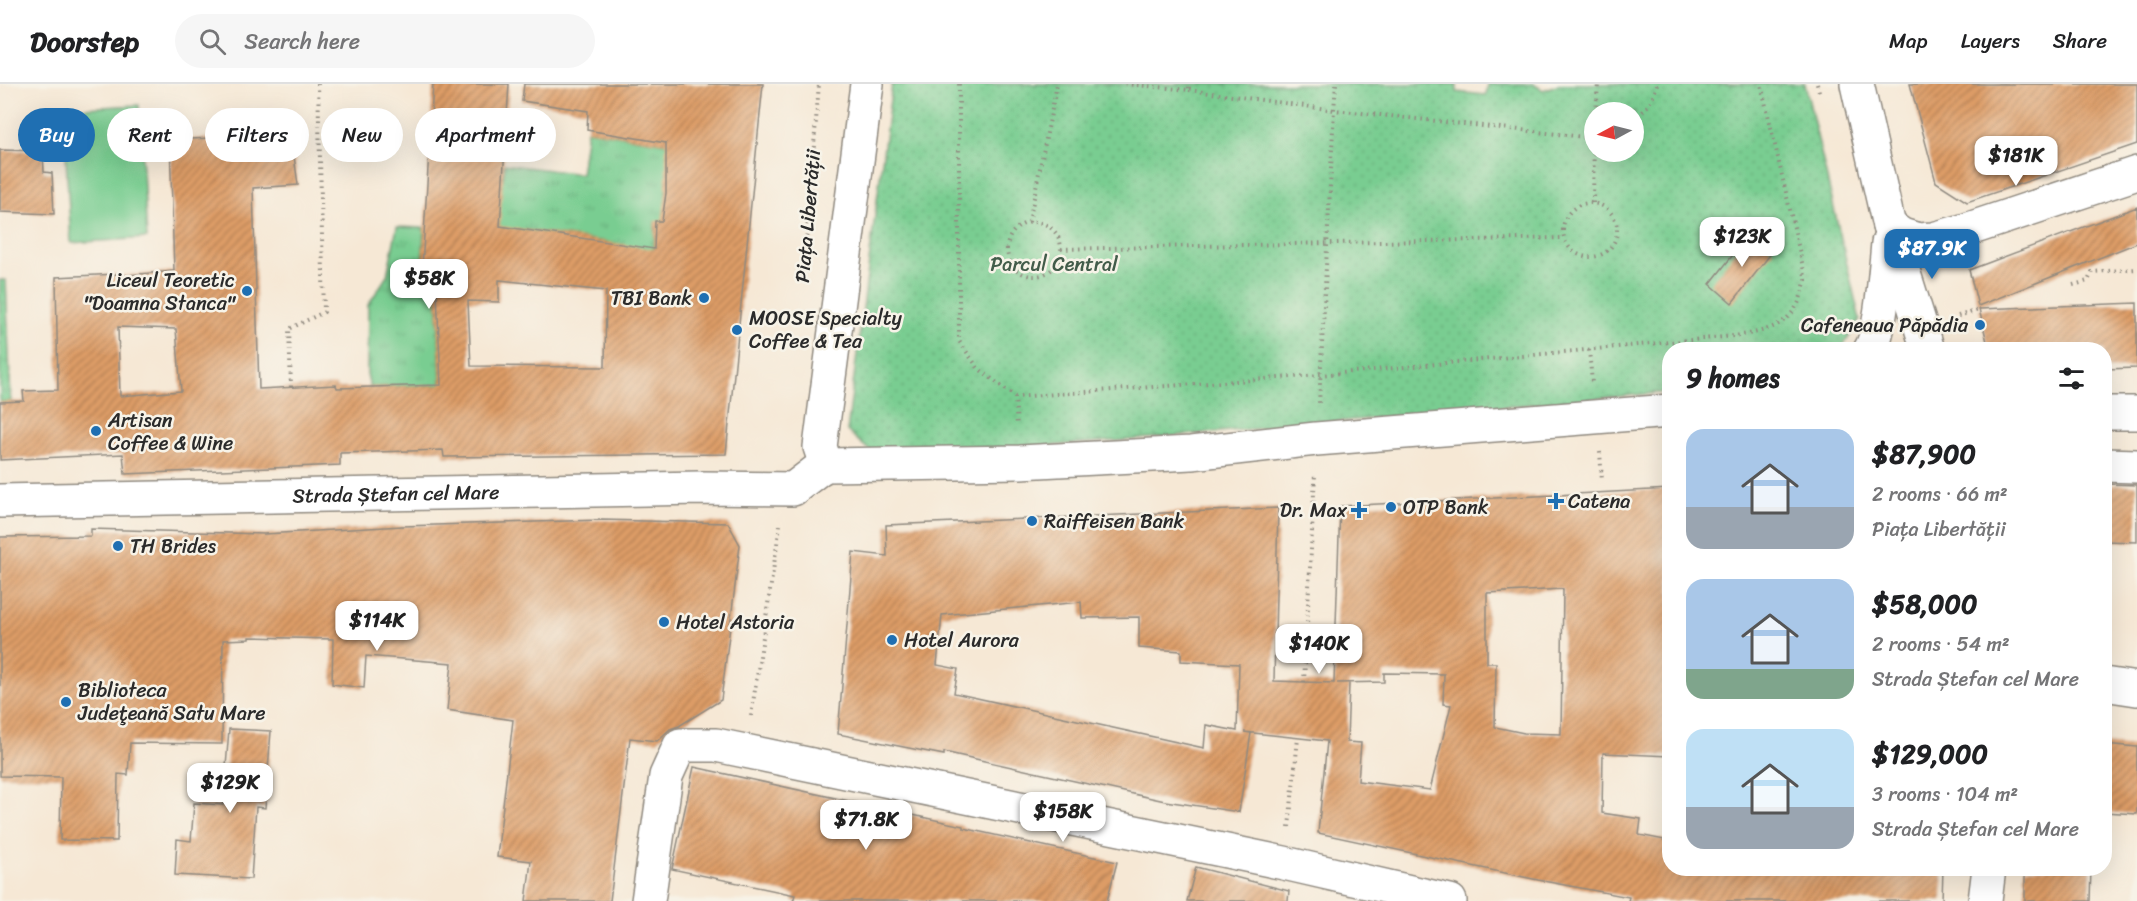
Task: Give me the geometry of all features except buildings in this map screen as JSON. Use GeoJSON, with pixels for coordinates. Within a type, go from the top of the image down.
{"type":"FeatureCollection","features":[{"type":"Feature","properties":{"kind":"street"},"geometry":{"type":"LineString","coordinates":[[826,465],[820,447],[867,84]]}},
{"type":"Feature","properties":{"kind":"street"},"geometry":{"type":"LineString","coordinates":[[1857,84],[1889,226],[1925,342]]}},
{"type":"Feature","properties":{"kind":"street"},"geometry":{"type":"LineString","coordinates":[[1889,226],[1902,235],[1918,240],[1933,239],[2137,173]]}},
{"type":"Feature","properties":{"kind":"street"},"geometry":{"type":"LineString","coordinates":[[1874,342],[1886,270],[1889,226]]}},
{"type":"Feature","properties":{"kind":"street"},"geometry":{"type":"LineString","coordinates":[[787,502],[819,468],[826,465],[1054,460],[1191,453],[1316,439],[1662,412]]}},
{"type":"Feature","properties":{"kind":"street"},"geometry":{"type":"LineString","coordinates":[[2112,413],[2137,413]]}},
{"type":"Feature","properties":{"kind":"street"},"geometry":{"type":"LineString","coordinates":[[2112,465],[2137,466]]}},
{"type":"Feature","properties":{"kind":"street","name":"Strada Ștefan cel Mare"},"geometry":{"type":"LineString","coordinates":[[0,501],[701,488],[787,502]]}},
{"type":"Feature","properties":{"kind":"street"},"geometry":{"type":"LineString","coordinates":[[2112,685],[2137,689]]}},
{"type":"Feature","properties":{"kind":"street"},"geometry":{"type":"LineString","coordinates":[[648,901],[666,776],[680,745],[716,745],[1284,863],[1430,899]]}},
{"type":"Feature","properties":{"kind":"street"},"geometry":{"type":"LineString","coordinates":[[1985,901],[1988,876]]}},
{"type":"Feature","properties":{"kind":"path"},"geometry":{"type":"LineString","coordinates":[[291,387],[289,329],[324,312],[318,84]]}},
{"type":"Feature","properties":{"kind":"path","name":"Piața Libertății"},"geometry":{"type":"LineString","coordinates":[[803,279],[819,84]]}},
{"type":"Feature","properties":{"kind":"path"},"geometry":{"type":"LineString","coordinates":[[959,84],[959,341],[978,368],[1015,397],[1320,375],[1662,343]]}},
{"type":"Feature","properties":{"kind":"path"},"geometry":{"type":"LineString","coordinates":[[1029,222],[1057,84]]}},
{"type":"Feature","properties":{"kind":"path"},"geometry":{"type":"LineString","coordinates":[[1125,84],[1189,90],[1334,110],[1584,137]]}},
{"type":"Feature","properties":{"kind":"path"},"geometry":{"type":"LineString","coordinates":[[1189,84],[1189,90]]}},
{"type":"Feature","properties":{"kind":"path"},"geometry":{"type":"LineString","coordinates":[[1304,682],[1336,84]]}},
{"type":"Feature","properties":{"kind":"path"},"geometry":{"type":"LineString","coordinates":[[1597,102],[1598,84]]}},
{"type":"Feature","properties":{"kind":"path"},"geometry":{"type":"LineString","coordinates":[[1644,110],[1651,101],[1657,84]]}},
{"type":"Feature","properties":{"kind":"path"},"geometry":{"type":"LineString","coordinates":[[1670,342],[1757,333],[1778,325],[1796,307],[1806,280],[1761,84]]}},
{"type":"Feature","properties":{"kind":"path"},"geometry":{"type":"LineString","coordinates":[[1593,203],[1594,162]]}},
{"type":"Feature","properties":{"kind":"path"},"geometry":{"type":"LineString","coordinates":[[1584,203],[1593,203],[1609,210],[1614,217],[1617,234],[1615,242],[1609,249],[1593,257],[1575,253],[1564,238],[1563,229],[1570,212],[1584,203]]}},
{"type":"Feature","properties":{"kind":"path"},"geometry":{"type":"LineString","coordinates":[[1029,222],[1046,225],[1059,236],[1061,249],[1059,262],[1046,274],[1028,276],[1019,272],[1008,257],[1009,239],[1014,231],[1029,222]]}},
{"type":"Feature","properties":{"kind":"path"},"geometry":{"type":"LineString","coordinates":[[1061,249],[1564,238]]}},
{"type":"Feature","properties":{"kind":"path"},"geometry":{"type":"LineString","coordinates":[[2073,285],[2088,281],[2092,272],[2137,269]]}},
{"type":"Feature","properties":{"kind":"path"},"geometry":{"type":"LineString","coordinates":[[1958,316],[1979,310]]}},
{"type":"Feature","properties":{"kind":"path"},"geometry":{"type":"LineString","coordinates":[[750,722],[787,502]]}},
{"type":"Feature","properties":{"kind":"path"},"geometry":{"type":"LineString","coordinates":[[1284,863],[1298,738]]}},
{"type":"Feature","properties":{"kind":"green space","name":"Parcul Central"},"geometry":{"type":"Polygon","coordinates":[[[892,84],[1457,84],[1457,92],[1486,95],[1488,84],[1533,84],[1543,90],[1559,84],[1805,84],[1860,320],[1846,342],[1662,342],[1662,393],[1128,440],[878,458],[847,431],[892,84]]]}},
{"type":"Feature","properties":{"kind":"green space"},"geometry":{"type":"Polygon","coordinates":[[[139,105],[139,108],[107,108],[107,162],[142,162],[147,238],[71,243],[66,162],[95,162],[95,108],[82,108],[139,105]]]}},
{"type":"Feature","properties":{"kind":"green space"},"geometry":{"type":"Polygon","coordinates":[[[587,130],[672,144],[666,193],[666,221],[655,222],[654,253],[606,242],[519,229],[518,271],[469,178],[503,180],[505,164],[581,174],[587,130]]]}},
{"type":"Feature","properties":{"kind":"green space"},"geometry":{"type":"Polygon","coordinates":[[[397,227],[424,228],[422,268],[436,269],[441,385],[370,387],[367,374],[368,305],[387,276],[397,227]]]}},
{"type":"Feature","properties":{"kind":"green space"},"geometry":{"type":"Polygon","coordinates":[[[0,280],[6,280],[11,402],[0,402],[0,280]]]}},
{"type":"Feature","properties":{"kind":"place","name":"Liceul Teoretic \"Doamna Stanca\""},"geometry":{"type":"Point","coordinates":[247,291]}},
{"type":"Feature","properties":{"kind":"place","name":"TBI Bank"},"geometry":{"type":"Point","coordinates":[704,298]}},
{"type":"Feature","properties":{"kind":"place","name":"Cafeneaua Păpădia"},"geometry":{"type":"Point","coordinates":[1980,325]}},
{"type":"Feature","properties":{"kind":"place","name":"MOOSE Specialty Coffee & Tea"},"geometry":{"type":"Point","coordinates":[737,330]}},
{"type":"Feature","properties":{"kind":"place","name":"Artisan Coffee & Wine"},"geometry":{"type":"Point","coordinates":[96,431]}},
{"type":"Feature","properties":{"kind":"place","name":"Catena"},"geometry":{"type":"Point","coordinates":[1556,501]}},
{"type":"Feature","properties":{"kind":"place","name":"OTP Bank"},"geometry":{"type":"Point","coordinates":[1391,507]}},
{"type":"Feature","properties":{"kind":"place","name":"Dr. Max"},"geometry":{"type":"Point","coordinates":[1359,510]}},
{"type":"Feature","properties":{"kind":"place","name":"Raiffeisen Bank"},"geometry":{"type":"Point","coordinates":[1032,521]}},
{"type":"Feature","properties":{"kind":"place","name":"TH Brides"},"geometry":{"type":"Point","coordinates":[118,546]}},
{"type":"Feature","properties":{"kind":"place","name":"Hotel Astoria"},"geometry":{"type":"Point","coordinates":[664,622]}},
{"type":"Feature","properties":{"kind":"place","name":"Hotel Aurora"},"geometry":{"type":"Point","coordinates":[892,640]}},
{"type":"Feature","properties":{"kind":"place","name":"Biblioteca Judeţeană Satu Mare"},"geometry":{"type":"Point","coordinates":[66,702]}}]}
